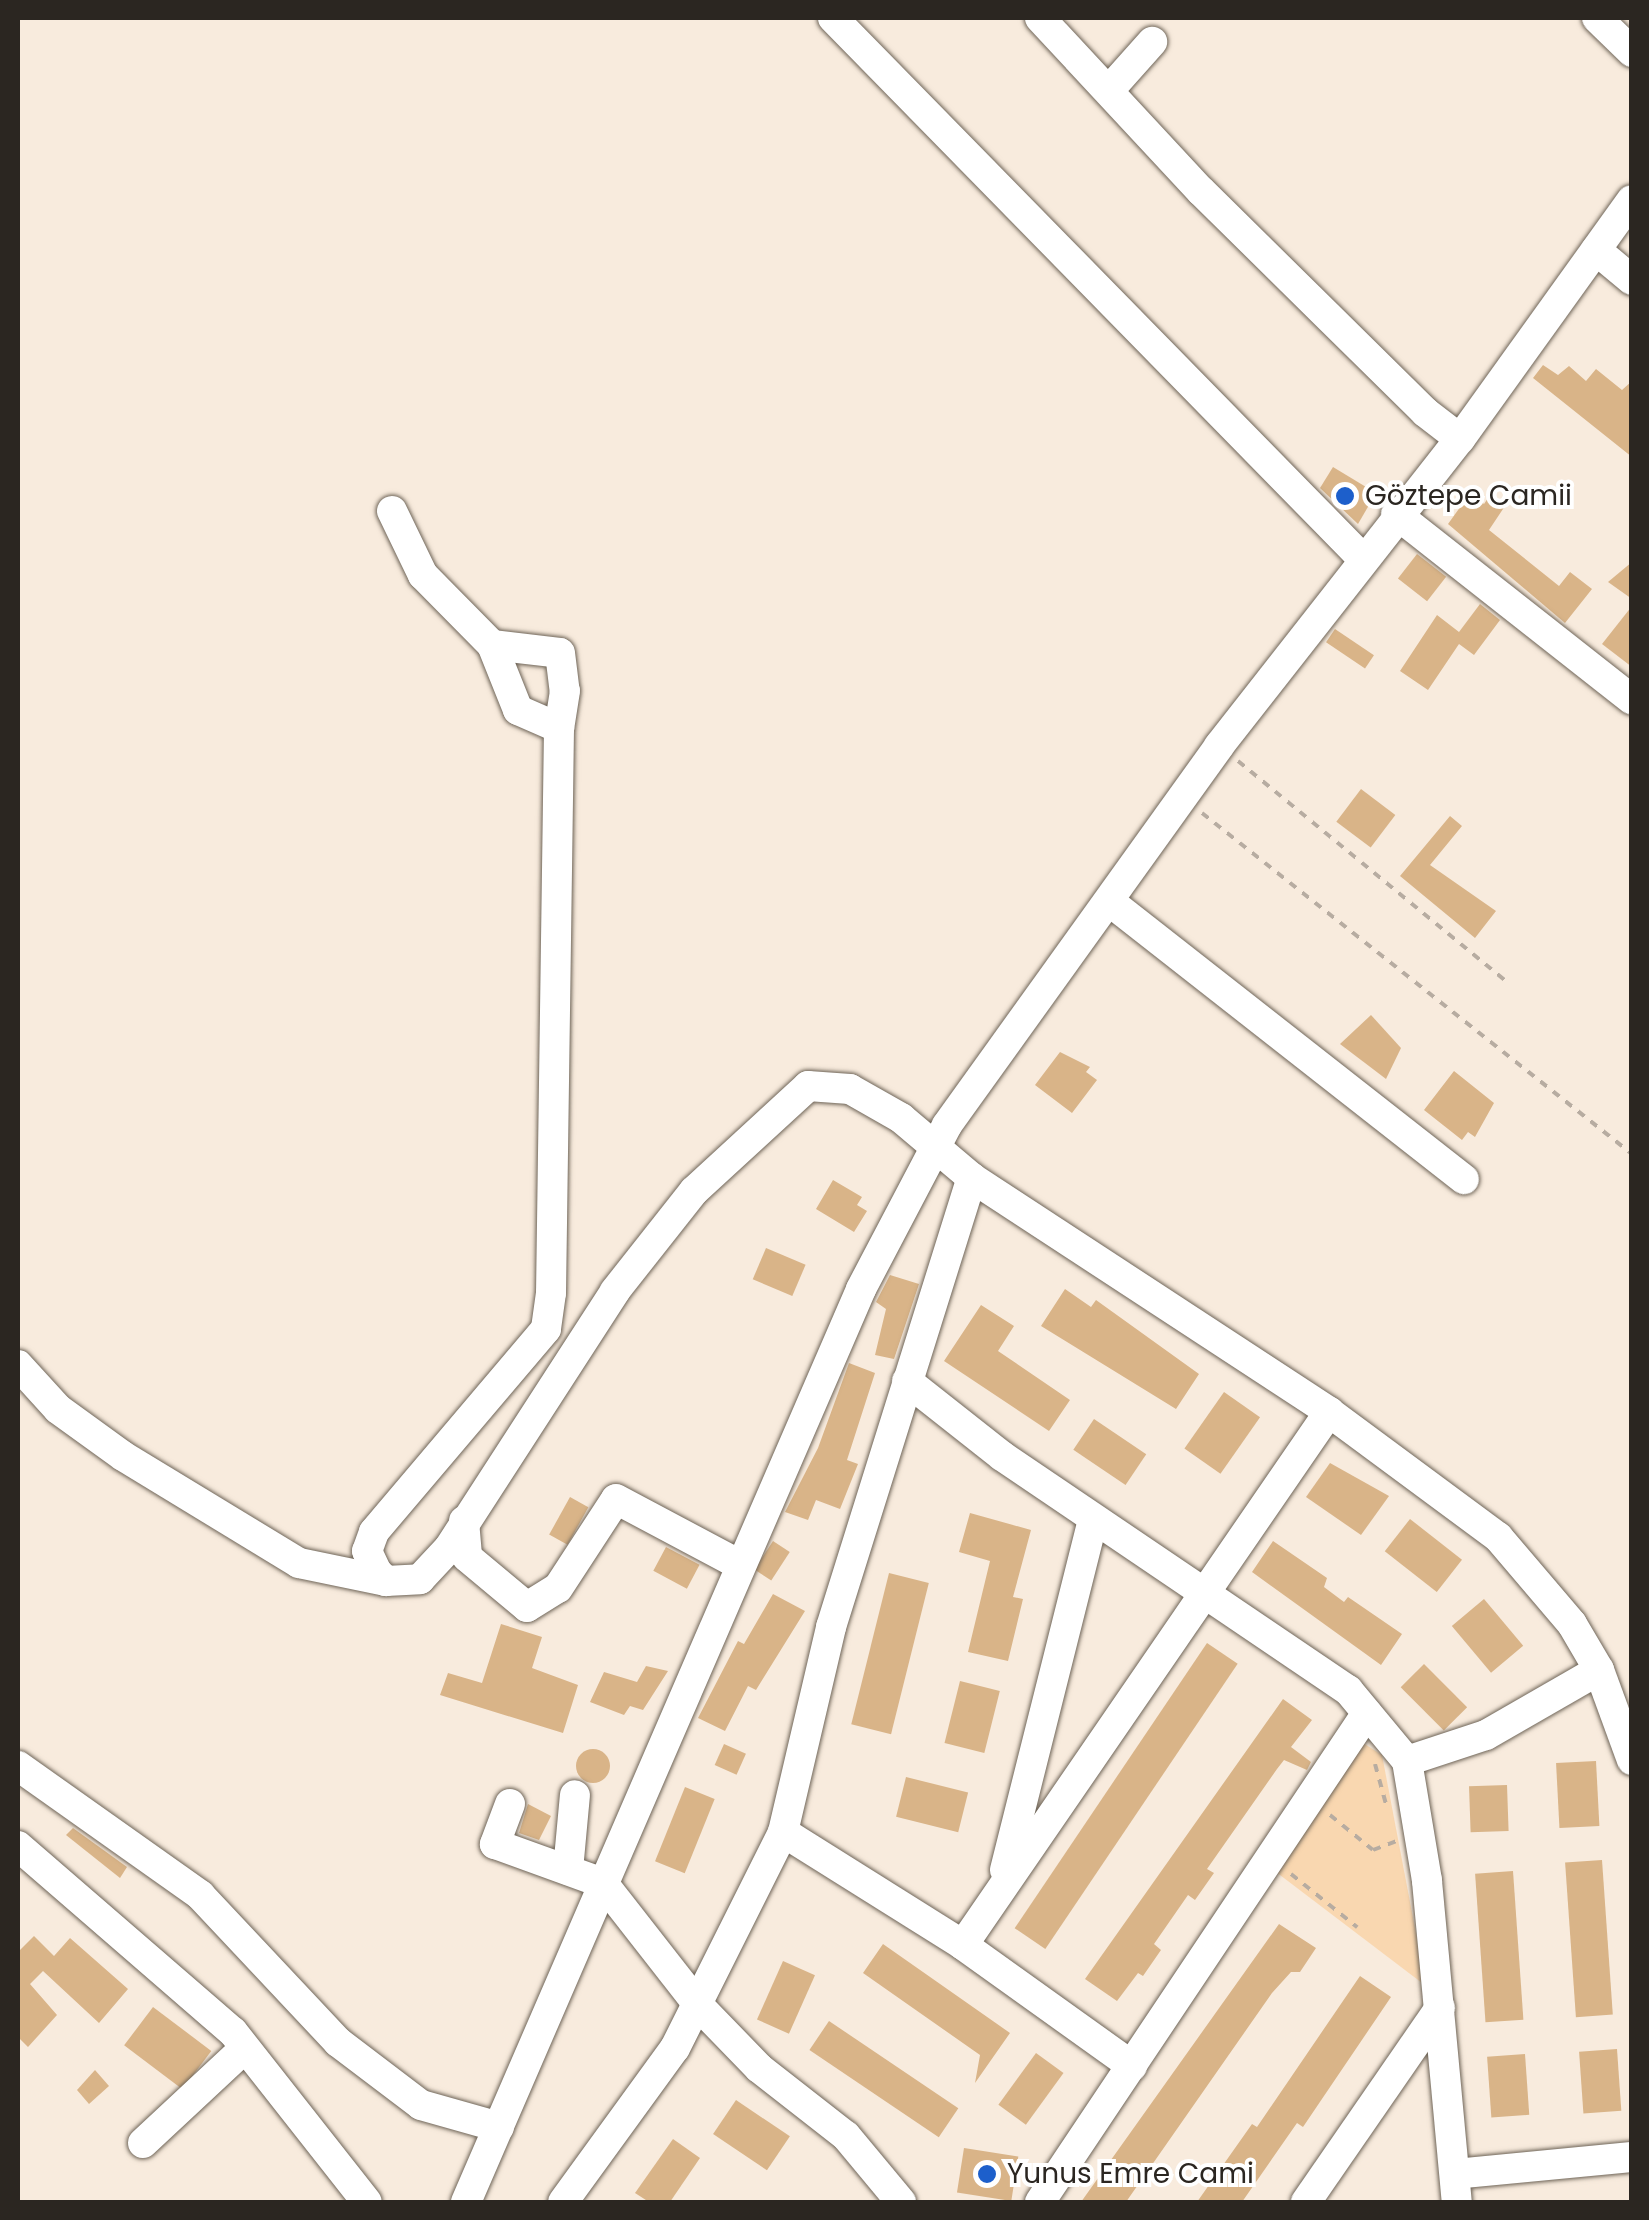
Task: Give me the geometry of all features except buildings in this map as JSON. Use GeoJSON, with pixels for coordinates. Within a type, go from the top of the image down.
{"type":"FeatureCollection","features":[{"type":"Feature","properties":{"kind":"street"},"geometry":{"type":"LineString","coordinates":[[833,18],[1362,558]]}},
{"type":"Feature","properties":{"kind":"street"},"geometry":{"type":"LineString","coordinates":[[1040,18],[1110,88],[1200,190],[1425,412],[1460,438]]}},
{"type":"Feature","properties":{"kind":"street"},"geometry":{"type":"LineString","coordinates":[[1597,18],[1632,52]]}},
{"type":"Feature","properties":{"kind":"street"},"geometry":{"type":"LineString","coordinates":[[1110,88],[1152,42]]}},
{"type":"Feature","properties":{"kind":"street"},"geometry":{"type":"LineString","coordinates":[[466,2202],[861,1290],[936,1146],[1032,1002],[1110,901],[1219,746],[1396,514],[1460,438],[1632,200]]}},
{"type":"Feature","properties":{"kind":"street"},"geometry":{"type":"LineString","coordinates":[[1596,250],[1632,280]]}},
{"type":"Feature","properties":{"kind":"street"},"geometry":{"type":"LineString","coordinates":[[392,511],[423,575],[492,645],[518,710],[559,728]]}},
{"type":"Feature","properties":{"kind":"street"},"geometry":{"type":"LineString","coordinates":[[1396,514],[1632,700]]}},
{"type":"Feature","properties":{"kind":"street"},"geometry":{"type":"LineString","coordinates":[[386,1580],[367,1551],[374,1532],[546,1329],[555,1224],[559,728],[565,691],[560,654],[492,645]]}},
{"type":"Feature","properties":{"kind":"street"},"geometry":{"type":"LineString","coordinates":[[1110,901],[1464,1179]]}},
{"type":"Feature","properties":{"kind":"street"},"geometry":{"type":"LineString","coordinates":[[18,1365],[58,1409],[123,1456],[299,1563],[386,1580],[420,1579],[464,1520],[616,1291],[694,1191],[808,1086],[850,1089],[936,1146],[972,1178],[1329,1412],[1498,1537],[1572,1624],[1599,1670],[1632,1760]]}},
{"type":"Feature","properties":{"kind":"street"},"geometry":{"type":"LineString","coordinates":[[563,2202],[699,2006],[783,1832],[832,1627],[972,1178]]}},
{"type":"Feature","properties":{"kind":"street"},"geometry":{"type":"LineString","coordinates":[[907,1381],[1093,1518],[1348,1690],[1406,1761],[1440,2008],[1456,2188],[1632,2157]]}},
{"type":"Feature","properties":{"kind":"street"},"geometry":{"type":"LineString","coordinates":[[963,1945],[1200,1591],[1329,1412]]}},
{"type":"Feature","properties":{"kind":"street"},"geometry":{"type":"LineString","coordinates":[[464,1520],[466,1557],[527,1608],[558,1588],[616,1499],[740,1565]]}},
{"type":"Feature","properties":{"kind":"street"},"geometry":{"type":"LineString","coordinates":[[999,1892],[1093,1518]]}},
{"type":"Feature","properties":{"kind":"street"},"geometry":{"type":"LineString","coordinates":[[1406,1761],[1486,1735],[1599,1670]]}},
{"type":"Feature","properties":{"kind":"street"},"geometry":{"type":"LineString","coordinates":[[1040,2202],[1367,1713]]}},
{"type":"Feature","properties":{"kind":"street"},"geometry":{"type":"LineString","coordinates":[[18,1766],[200,1894],[338,2042],[421,2104],[499,2127]]}},
{"type":"Feature","properties":{"kind":"street"},"geometry":{"type":"LineString","coordinates":[[568,1870],[575,1795]]}},
{"type":"Feature","properties":{"kind":"street"},"geometry":{"type":"LineString","coordinates":[[510,1804],[495,1844],[604,1883],[699,2006],[759,2068],[846,2136],[881,2198]]}},
{"type":"Feature","properties":{"kind":"street"},"geometry":{"type":"LineString","coordinates":[[783,1832],[963,1945],[1132,2066]]}},
{"type":"Feature","properties":{"kind":"street"},"geometry":{"type":"LineString","coordinates":[[18,1846],[185,1985],[245,2048],[367,2202]]}},
{"type":"Feature","properties":{"kind":"street"},"geometry":{"type":"LineString","coordinates":[[1306,2202],[1440,2008]]}},
{"type":"Feature","properties":{"kind":"street"},"geometry":{"type":"LineString","coordinates":[[143,2143],[245,2048]]}},
{"type":"Feature","properties":{"kind":"path"},"geometry":{"type":"LineString","coordinates":[[1219,746],[1505,980]]}},
{"type":"Feature","properties":{"kind":"path"},"geometry":{"type":"LineString","coordinates":[[1183,798],[1632,1154]]}},
{"type":"Feature","properties":{"kind":"path"},"geometry":{"type":"LineString","coordinates":[[1325,1811],[1373,1850],[1396,1842],[1374,1760],[1364,1752]]}},
{"type":"Feature","properties":{"kind":"path"},"geometry":{"type":"LineString","coordinates":[[1286,1870],[1357,1927]]}},
{"type":"Feature","properties":{"kind":"shaded area"},"geometry":{"type":"Polygon","coordinates":[[[1363,1743],[1382,1755],[1426,1986],[1276,1872],[1363,1743]]]}},
{"type":"Feature","properties":{"kind":"place","name":"Göztepe Camii"},"geometry":{"type":"Point","coordinates":[1345,496]}},
{"type":"Feature","properties":{"kind":"place","name":"Yunus Emre Cami"},"geometry":{"type":"Point","coordinates":[987,2174]}}]}
